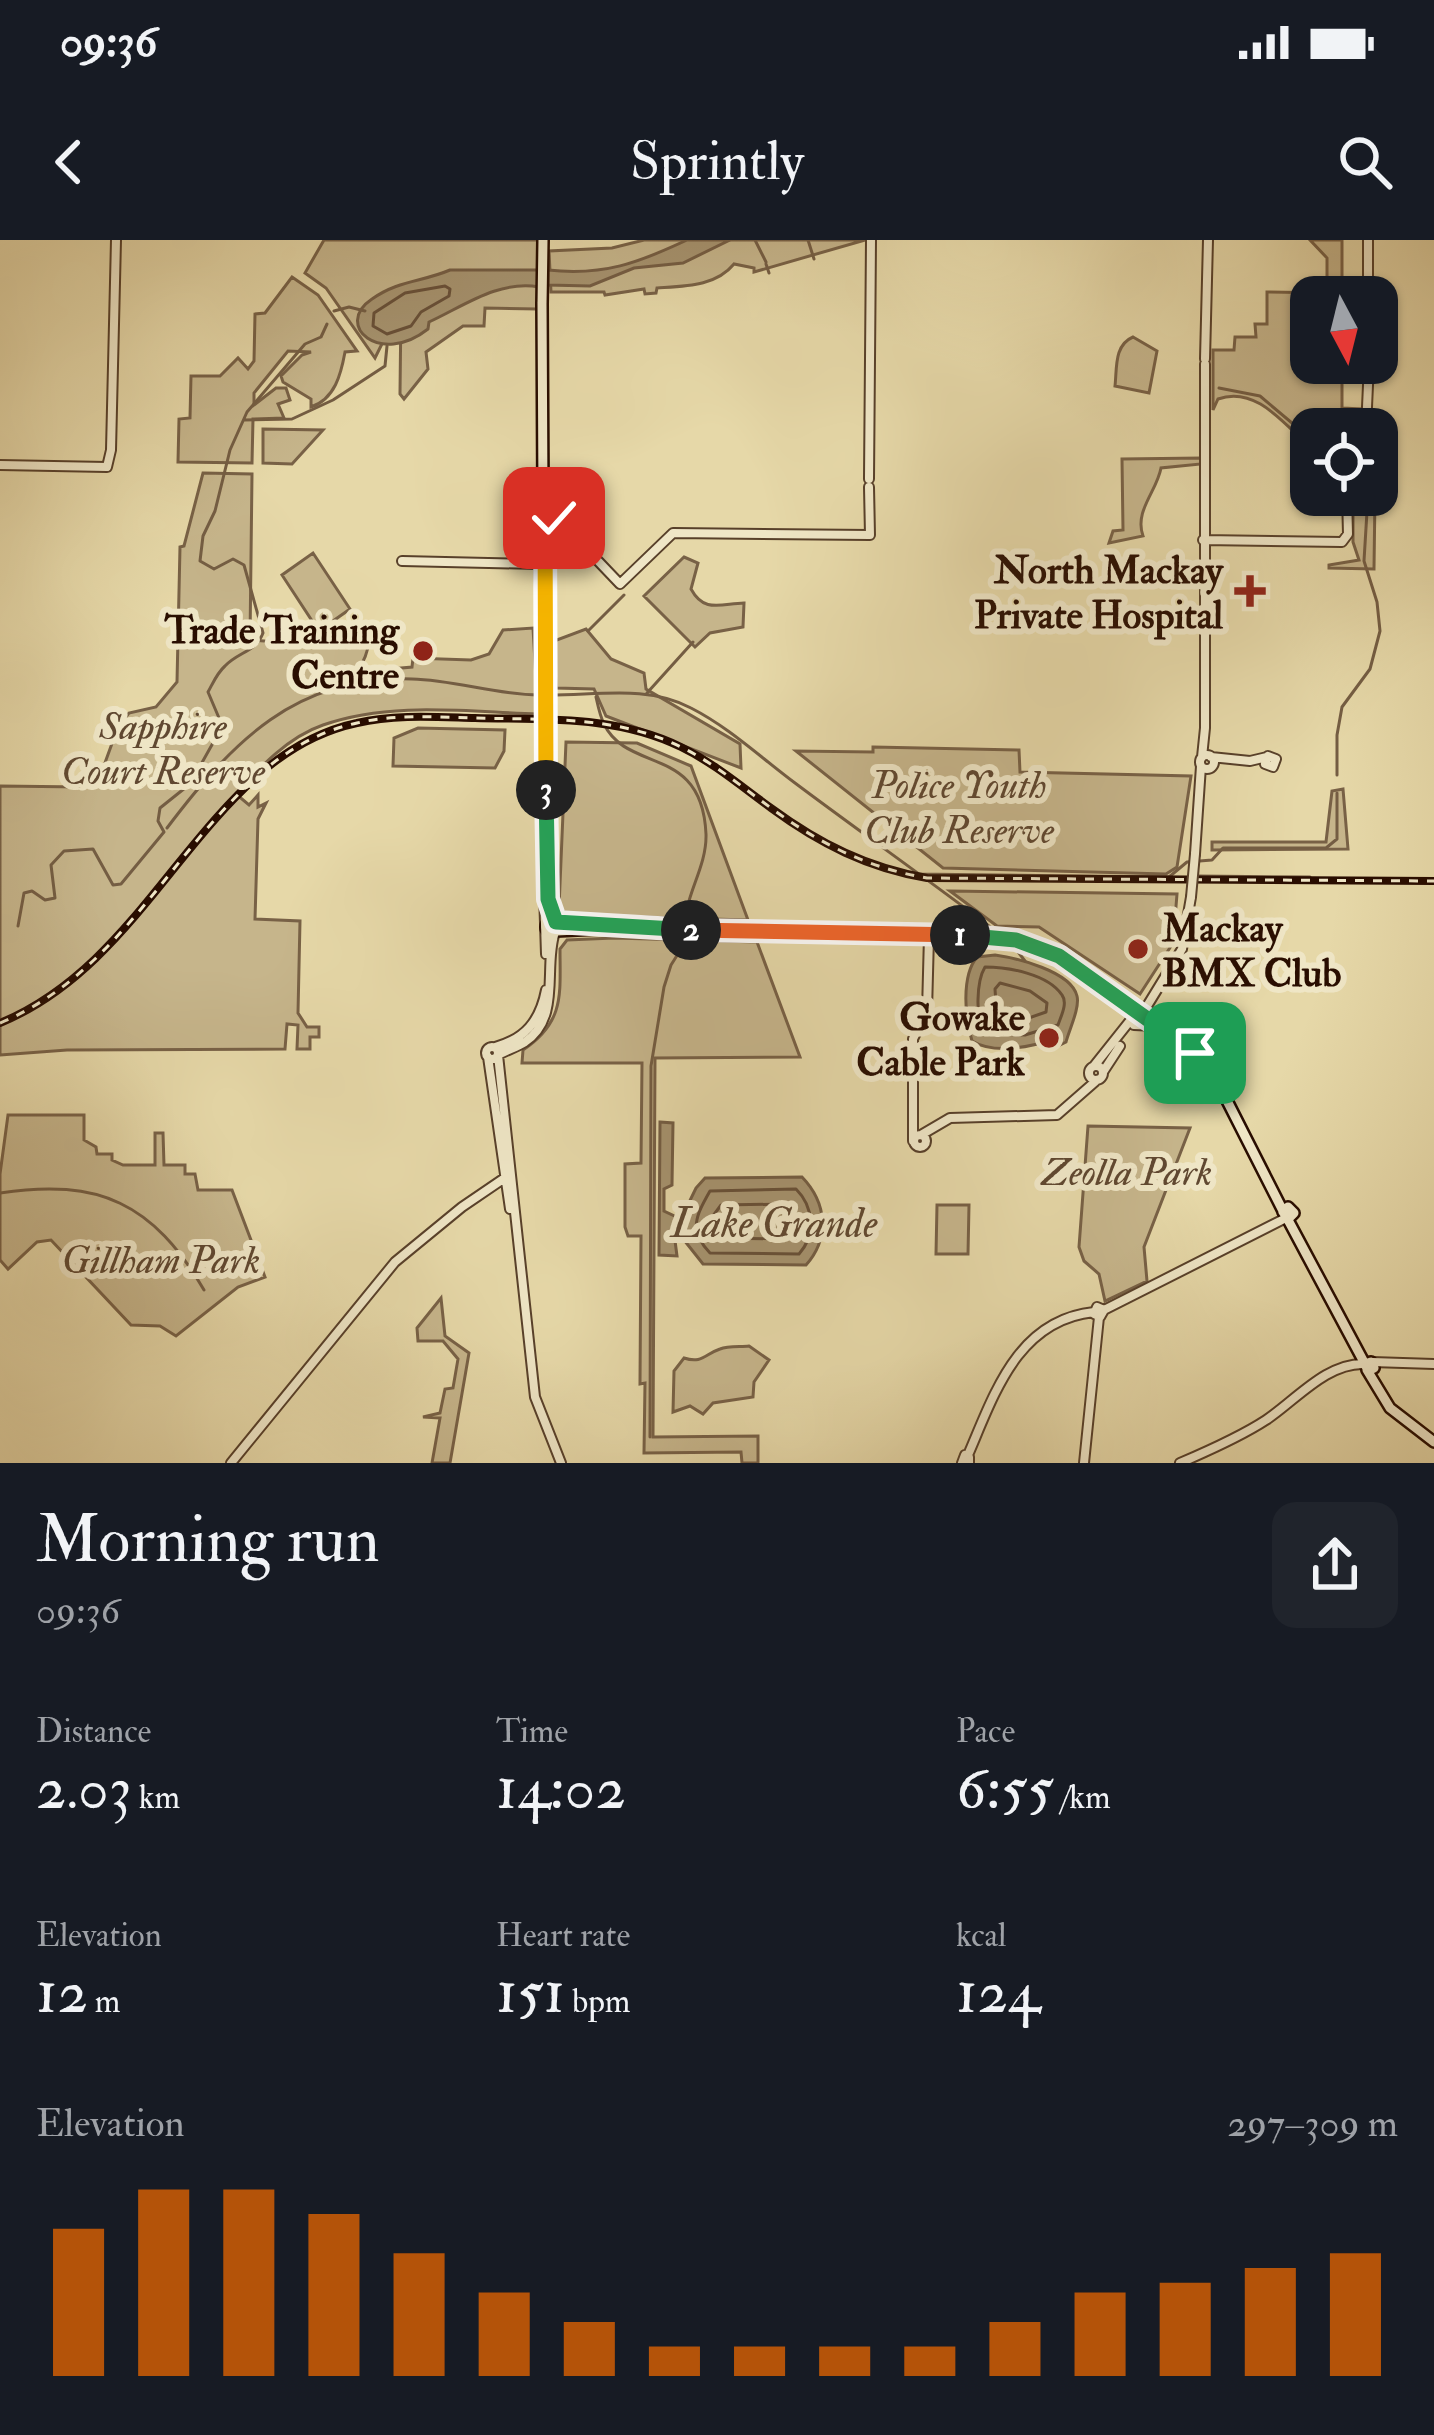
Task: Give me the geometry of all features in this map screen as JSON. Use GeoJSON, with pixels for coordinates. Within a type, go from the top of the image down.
{"type":"FeatureCollection","features":[{"type":"Feature","properties":{"kind":"main road"},"geometry":{"type":"LineString","coordinates":[[543,243],[542,564],[553,927]]}},
{"type":"Feature","properties":{"kind":"main road"},"geometry":{"type":"LineString","coordinates":[[547,822],[544,893],[553,927]]}},
{"type":"Feature","properties":{"kind":"main road"},"geometry":{"type":"LineString","coordinates":[[553,927],[1016,940],[1064,958],[1114,989],[1138,1013]]}},
{"type":"Feature","properties":{"kind":"main road"},"geometry":{"type":"LineString","coordinates":[[1064,958],[1198,1052],[1354,1346],[1370,1366],[1376,1385],[1390,1408],[1434,1442]]}},
{"type":"Feature","properties":{"kind":"street"},"geometry":{"type":"LineString","coordinates":[[0,465],[107,466],[116,240]]}},
{"type":"Feature","properties":{"kind":"street"},"geometry":{"type":"LineString","coordinates":[[543,520],[564,524],[620,584],[674,533],[868,533],[871,240]]}},
{"type":"Feature","properties":{"kind":"street"},"geometry":{"type":"LineString","coordinates":[[1096,1073],[1182,949],[1191,897],[1208,762],[1204,603],[1208,240]]}},
{"type":"Feature","properties":{"kind":"street"},"geometry":{"type":"LineString","coordinates":[[1368,240],[1368,276]]}},
{"type":"Feature","properties":{"kind":"street"},"geometry":{"type":"LineString","coordinates":[[1205,541],[1345,540],[1346,516]]}},
{"type":"Feature","properties":{"kind":"street"},"geometry":{"type":"LineString","coordinates":[[543,520],[578,540]]}},
{"type":"Feature","properties":{"kind":"street"},"geometry":{"type":"LineString","coordinates":[[402,561],[542,564]]}},
{"type":"Feature","properties":{"kind":"street"},"geometry":{"type":"LineString","coordinates":[[1208,762],[1273,761]]}},
{"type":"Feature","properties":{"kind":"street"},"geometry":{"type":"LineString","coordinates":[[495,1054],[537,1018],[546,989],[544,893]]}},
{"type":"Feature","properties":{"kind":"street"},"geometry":{"type":"LineString","coordinates":[[546,956],[553,927]]}},
{"type":"Feature","properties":{"kind":"street"},"geometry":{"type":"LineString","coordinates":[[495,1054],[528,1040],[545,1014],[553,927]]}},
{"type":"Feature","properties":{"kind":"street"},"geometry":{"type":"LineString","coordinates":[[929,934],[927,1011],[913,1039],[913,1125],[922,1136],[950,1118],[1057,1115],[1086,1087],[1138,1013]]}},
{"type":"Feature","properties":{"kind":"street"},"geometry":{"type":"LineString","coordinates":[[1114,989],[1135,1001],[1154,993]]}},
{"type":"Feature","properties":{"kind":"street"},"geometry":{"type":"LineString","coordinates":[[1154,993],[1151,1010],[1158,1025]]}},
{"type":"Feature","properties":{"kind":"street"},"geometry":{"type":"LineString","coordinates":[[495,1054],[505,1172],[535,1397],[561,1463]]}},
{"type":"Feature","properties":{"kind":"street"},"geometry":{"type":"LineString","coordinates":[[462,1207],[505,1172]]}},
{"type":"Feature","properties":{"kind":"street"},"geometry":{"type":"LineString","coordinates":[[231,1463],[395,1262],[505,1172]]}},
{"type":"Feature","properties":{"kind":"street"},"geometry":{"type":"LineString","coordinates":[[966,1460],[1006,1370],[1024,1346],[1064,1319],[1099,1313],[1287,1214]]}},
{"type":"Feature","properties":{"kind":"street"},"geometry":{"type":"LineString","coordinates":[[1084,1463],[1099,1313]]}},
{"type":"Feature","properties":{"kind":"street"},"geometry":{"type":"LineString","coordinates":[[1180,1463],[1262,1423],[1303,1390],[1349,1366],[1358,1358],[1354,1346]]}},
{"type":"Feature","properties":{"kind":"street"},"geometry":{"type":"LineString","coordinates":[[1349,1366],[1434,1364]]}},
{"type":"Feature","properties":{"kind":"green space"},"geometry":{"type":"Polygon","coordinates":[[[324,240],[538,240],[537,309],[485,308],[484,326],[463,326],[426,352],[428,369],[404,399],[400,394],[401,305],[375,358],[326,288],[305,273],[324,240]]]}},
{"type":"Feature","properties":{"kind":"green space"},"geometry":{"type":"Polygon","coordinates":[[[644,240],[865,240],[754,272],[754,268],[734,264],[710,281],[657,288],[656,293],[645,294],[644,289],[605,295],[551,292],[549,251],[612,248],[644,240]]]}},
{"type":"Feature","properties":{"kind":"green space"},"geometry":{"type":"Polygon","coordinates":[[[1310,240],[1342,240],[1342,276],[1327,276],[1327,258],[1310,240]]]}},
{"type":"Feature","properties":{"kind":"green space"},"geometry":{"type":"Polygon","coordinates":[[[292,277],[318,295],[357,351],[345,352],[331,392],[311,407],[311,399],[281,376],[311,352],[288,351],[254,393],[254,405],[276,388],[286,388],[290,400],[278,404],[284,418],[253,419],[252,463],[178,462],[179,419],[190,418],[191,376],[220,376],[238,358],[248,369],[254,361],[255,314],[265,313],[292,277]]]}},
{"type":"Feature","properties":{"kind":"green space"},"geometry":{"type":"Polygon","coordinates":[[[1267,292],[1290,292],[1290,384],[1342,384],[1342,408],[1290,408],[1290,428],[1245,398],[1218,399],[1213,410],[1213,350],[1234,350],[1235,337],[1256,337],[1255,324],[1267,324],[1267,292]]]}},
{"type":"Feature","properties":{"kind":"green space"},"geometry":{"type":"Polygon","coordinates":[[[1133,337],[1157,351],[1149,393],[1115,386],[1119,351],[1133,337]]]}},
{"type":"Feature","properties":{"kind":"green space"},"geometry":{"type":"Polygon","coordinates":[[[263,429],[323,430],[292,464],[263,463],[263,429]]]}},
{"type":"Feature","properties":{"kind":"green space"},"geometry":{"type":"Polygon","coordinates":[[[1201,458],[1201,464],[1161,468],[1141,518],[1143,536],[1109,543],[1113,531],[1123,530],[1122,459],[1201,458]]]}},
{"type":"Feature","properties":{"kind":"green space","name":"Sapphire Court Reserve"},"geometry":{"type":"Polygon","coordinates":[[[203,473],[252,474],[250,640],[278,642],[318,630],[282,575],[313,553],[350,609],[323,628],[349,626],[364,633],[367,640],[357,672],[412,667],[413,658],[471,660],[489,654],[503,630],[533,628],[538,714],[430,710],[349,718],[323,725],[286,745],[236,794],[249,805],[258,795],[258,807],[266,803],[258,819],[255,919],[300,921],[298,1013],[307,1027],[319,1027],[319,1037],[310,1037],[310,1049],[297,1049],[298,1025],[287,1024],[285,1049],[0,1055],[0,786],[82,787],[98,782],[118,727],[129,713],[156,707],[177,682],[180,547],[203,473]]]}},
{"type":"Feature","properties":{"kind":"green space"},"geometry":{"type":"Polygon","coordinates":[[[1353,516],[1375,516],[1374,569],[1329,568],[1359,560],[1353,516]]]}},
{"type":"Feature","properties":{"kind":"green space"},"geometry":{"type":"Polygon","coordinates":[[[684,557],[698,563],[691,589],[696,597],[713,605],[744,603],[743,627],[710,633],[695,647],[644,596],[684,557]]]}},
{"type":"Feature","properties":{"kind":"green space"},"geometry":{"type":"Polygon","coordinates":[[[586,629],[611,659],[644,673],[646,689],[740,744],[741,768],[606,716],[594,689],[556,688],[554,641],[586,629]]]}},
{"type":"Feature","properties":{"kind":"green space"},"geometry":{"type":"Polygon","coordinates":[[[418,728],[505,730],[504,751],[495,768],[393,766],[394,738],[418,728]]]}},
{"type":"Feature","properties":{"kind":"green space"},"geometry":{"type":"Polygon","coordinates":[[[566,742],[637,743],[691,766],[748,920],[568,915],[559,908],[566,742]]]}},
{"type":"Feature","properties":{"kind":"green space","name":"Police Youth Club Reserve"},"geometry":{"type":"Polygon","coordinates":[[[873,747],[1019,750],[1020,772],[1191,776],[1177,867],[1166,874],[943,868],[796,751],[873,752],[873,747]]]}},
{"type":"Feature","properties":{"kind":"green space"},"geometry":{"type":"Polygon","coordinates":[[[1343,789],[1348,849],[1212,850],[1212,842],[1326,842],[1332,791],[1343,789]]]}},
{"type":"Feature","properties":{"kind":"green space"},"geometry":{"type":"Polygon","coordinates":[[[950,891],[1177,894],[1173,943],[1140,994],[1039,927],[997,926],[950,891]]]}},
{"type":"Feature","properties":{"kind":"green space"},"geometry":{"type":"Polygon","coordinates":[[[567,940],[757,942],[800,1057],[655,1058],[653,1437],[758,1436],[758,1463],[742,1463],[741,1452],[644,1453],[641,1236],[628,1236],[625,1227],[625,1164],[641,1163],[642,1063],[522,1063],[523,1050],[546,1029],[557,1006],[560,949],[567,940]]]}},
{"type":"Feature","properties":{"kind":"green space","name":"Gillham Park"},"geometry":{"type":"Polygon","coordinates":[[[8,1115],[84,1115],[84,1140],[96,1147],[97,1154],[112,1154],[112,1160],[123,1165],[155,1165],[155,1133],[163,1133],[164,1165],[185,1165],[185,1174],[195,1174],[198,1190],[232,1190],[265,1277],[238,1287],[176,1336],[160,1326],[131,1325],[51,1240],[37,1242],[8,1269],[0,1260],[0,1174],[8,1115]]]}},
{"type":"Feature","properties":{"kind":"green space","name":"Zeolla Park"},"geometry":{"type":"Polygon","coordinates":[[[1088,1126],[1190,1128],[1144,1247],[1147,1281],[1105,1301],[1099,1274],[1084,1261],[1079,1247],[1088,1126]]]}},
{"type":"Feature","properties":{"kind":"green space"},"geometry":{"type":"Polygon","coordinates":[[[937,1205],[969,1205],[968,1254],[936,1254],[937,1205]]]}},
{"type":"Feature","properties":{"kind":"green space"},"geometry":{"type":"Polygon","coordinates":[[[441,1298],[445,1336],[469,1353],[450,1463],[432,1463],[440,1418],[423,1417],[440,1413],[445,1389],[453,1388],[458,1359],[443,1341],[418,1341],[417,1328],[441,1298]]]}},
{"type":"Feature","properties":{"kind":"green space"},"geometry":{"type":"Polygon","coordinates":[[[749,1346],[769,1360],[754,1382],[753,1397],[713,1403],[703,1414],[690,1406],[673,1412],[674,1371],[684,1358],[699,1359],[723,1348],[749,1346]]]}},
{"type":"Feature","properties":{"kind":"water"},"geometry":{"type":"Polygon","coordinates":[[[687,240],[730,240],[683,263],[634,268],[590,286],[548,285],[548,270],[620,266],[687,240]]]}},
{"type":"Feature","properties":{"kind":"water"},"geometry":{"type":"Polygon","coordinates":[[[450,270],[538,270],[539,287],[509,287],[482,296],[429,322],[428,329],[410,340],[394,344],[379,343],[360,330],[361,309],[372,299],[450,270]]]}},
{"type":"Feature","properties":{"kind":"water"},"geometry":{"type":"Polygon","coordinates":[[[995,955],[1042,967],[1073,987],[1077,1007],[1066,1042],[1058,1046],[1055,1039],[1002,1049],[972,1041],[966,1009],[968,975],[977,957],[995,955]]]}},
{"type":"Feature","properties":{"kind":"water","name":"Lake Grande"},"geometry":{"type":"Polygon","coordinates":[[[660,1122],[673,1123],[672,1185],[664,1189],[664,1211],[681,1219],[705,1178],[802,1177],[817,1198],[822,1221],[819,1244],[806,1265],[703,1264],[684,1240],[681,1228],[674,1233],[677,1256],[659,1255],[660,1122]]]}},
{"type":"Feature","properties":{"kind":"waterway"},"geometry":{"type":"LineString","coordinates":[[755,240],[766,262]]}},
{"type":"Feature","properties":{"kind":"waterway"},"geometry":{"type":"LineString","coordinates":[[808,240],[814,259]]}},
{"type":"Feature","properties":{"kind":"waterway"},"geometry":{"type":"LineString","coordinates":[[766,264],[769,273]]}},
{"type":"Feature","properties":{"kind":"waterway"},"geometry":{"type":"LineString","coordinates":[[334,311],[349,307],[365,311]]}},
{"type":"Feature","properties":{"kind":"waterway"},"geometry":{"type":"LineString","coordinates":[[18,926],[24,893],[55,898],[51,865],[64,851],[93,849],[113,885],[121,884],[164,832],[158,821],[160,808],[190,784],[218,734],[219,718],[208,692],[222,669],[256,644],[263,633],[244,565],[233,559],[214,569],[200,561],[203,536],[247,412],[305,344],[321,337],[327,324]]}},
{"type":"Feature","properties":{"kind":"waterway"},"geometry":{"type":"LineString","coordinates":[[244,420],[292,419],[333,400],[385,366],[387,346]]}},
{"type":"Feature","properties":{"kind":"waterway"},"geometry":{"type":"LineString","coordinates":[[1219,388],[1260,396],[1290,421]]}},
{"type":"Feature","properties":{"kind":"waterway"},"geometry":{"type":"LineString","coordinates":[[1337,775],[1342,707],[1370,669],[1380,631],[1364,561],[1367,516]]}},
{"type":"Feature","properties":{"kind":"waterway"},"geometry":{"type":"LineString","coordinates":[[588,631],[624,595]]}},
{"type":"Feature","properties":{"kind":"waterway"},"geometry":{"type":"LineString","coordinates":[[647,693],[693,642]]}},
{"type":"Feature","properties":{"kind":"waterway"},"geometry":{"type":"LineString","coordinates":[[167,828],[242,742],[270,720],[334,688],[412,679],[523,694],[655,696],[719,724],[1001,935]]}},
{"type":"Feature","properties":{"kind":"waterway"},"geometry":{"type":"LineString","coordinates":[[596,697],[615,739],[678,773],[692,786],[701,805],[705,846],[684,925]]}},
{"type":"Feature","properties":{"kind":"waterway"},"geometry":{"type":"LineString","coordinates":[[915,874],[1169,877],[1187,862],[1212,860],[1223,848],[1326,848],[1337,839],[1337,793]]}},
{"type":"Feature","properties":{"kind":"waterway"},"geometry":{"type":"LineString","coordinates":[[1197,876],[1310,877]]}},
{"type":"Feature","properties":{"kind":"waterway"},"geometry":{"type":"LineString","coordinates":[[650,1437],[651,1066],[664,987],[684,935]]}},
{"type":"Feature","properties":{"kind":"waterway"},"geometry":{"type":"LineString","coordinates":[[1012,944],[1025,961]]}},
{"type":"Feature","properties":{"kind":"waterway"},"geometry":{"type":"LineString","coordinates":[[0,1193],[66,1190],[120,1203],[165,1236],[204,1290]]}},
{"type":"Feature","properties":{"kind":"railway"},"geometry":{"type":"LineString","coordinates":[[0,1023],[42,1001],[113,941],[234,799],[268,767],[321,734],[386,718],[580,721],[631,729],[705,760],[826,843],[885,868],[927,878],[1434,881]]}},
{"type":"Feature","properties":{"kind":"place","name":"North Mackay Private Hospital"},"geometry":{"type":"Point","coordinates":[1250,591]}},
{"type":"Feature","properties":{"kind":"place","name":"Trade Training Centre"},"geometry":{"type":"Point","coordinates":[423,651]}},
{"type":"Feature","properties":{"kind":"place","name":"Mackay BMX Club"},"geometry":{"type":"Point","coordinates":[1138,949]}},
{"type":"Feature","properties":{"kind":"place","name":"Gowake Cable Park"},"geometry":{"type":"Point","coordinates":[1049,1038]}},
{"type":"Feature","properties":{"kind":"route"},"geometry":{"type":"LineString","coordinates":[[554,518],[545,516],[544,632],[548,899],[556,922],[1016,940],[1064,958],[1195,1053]]}}]}
